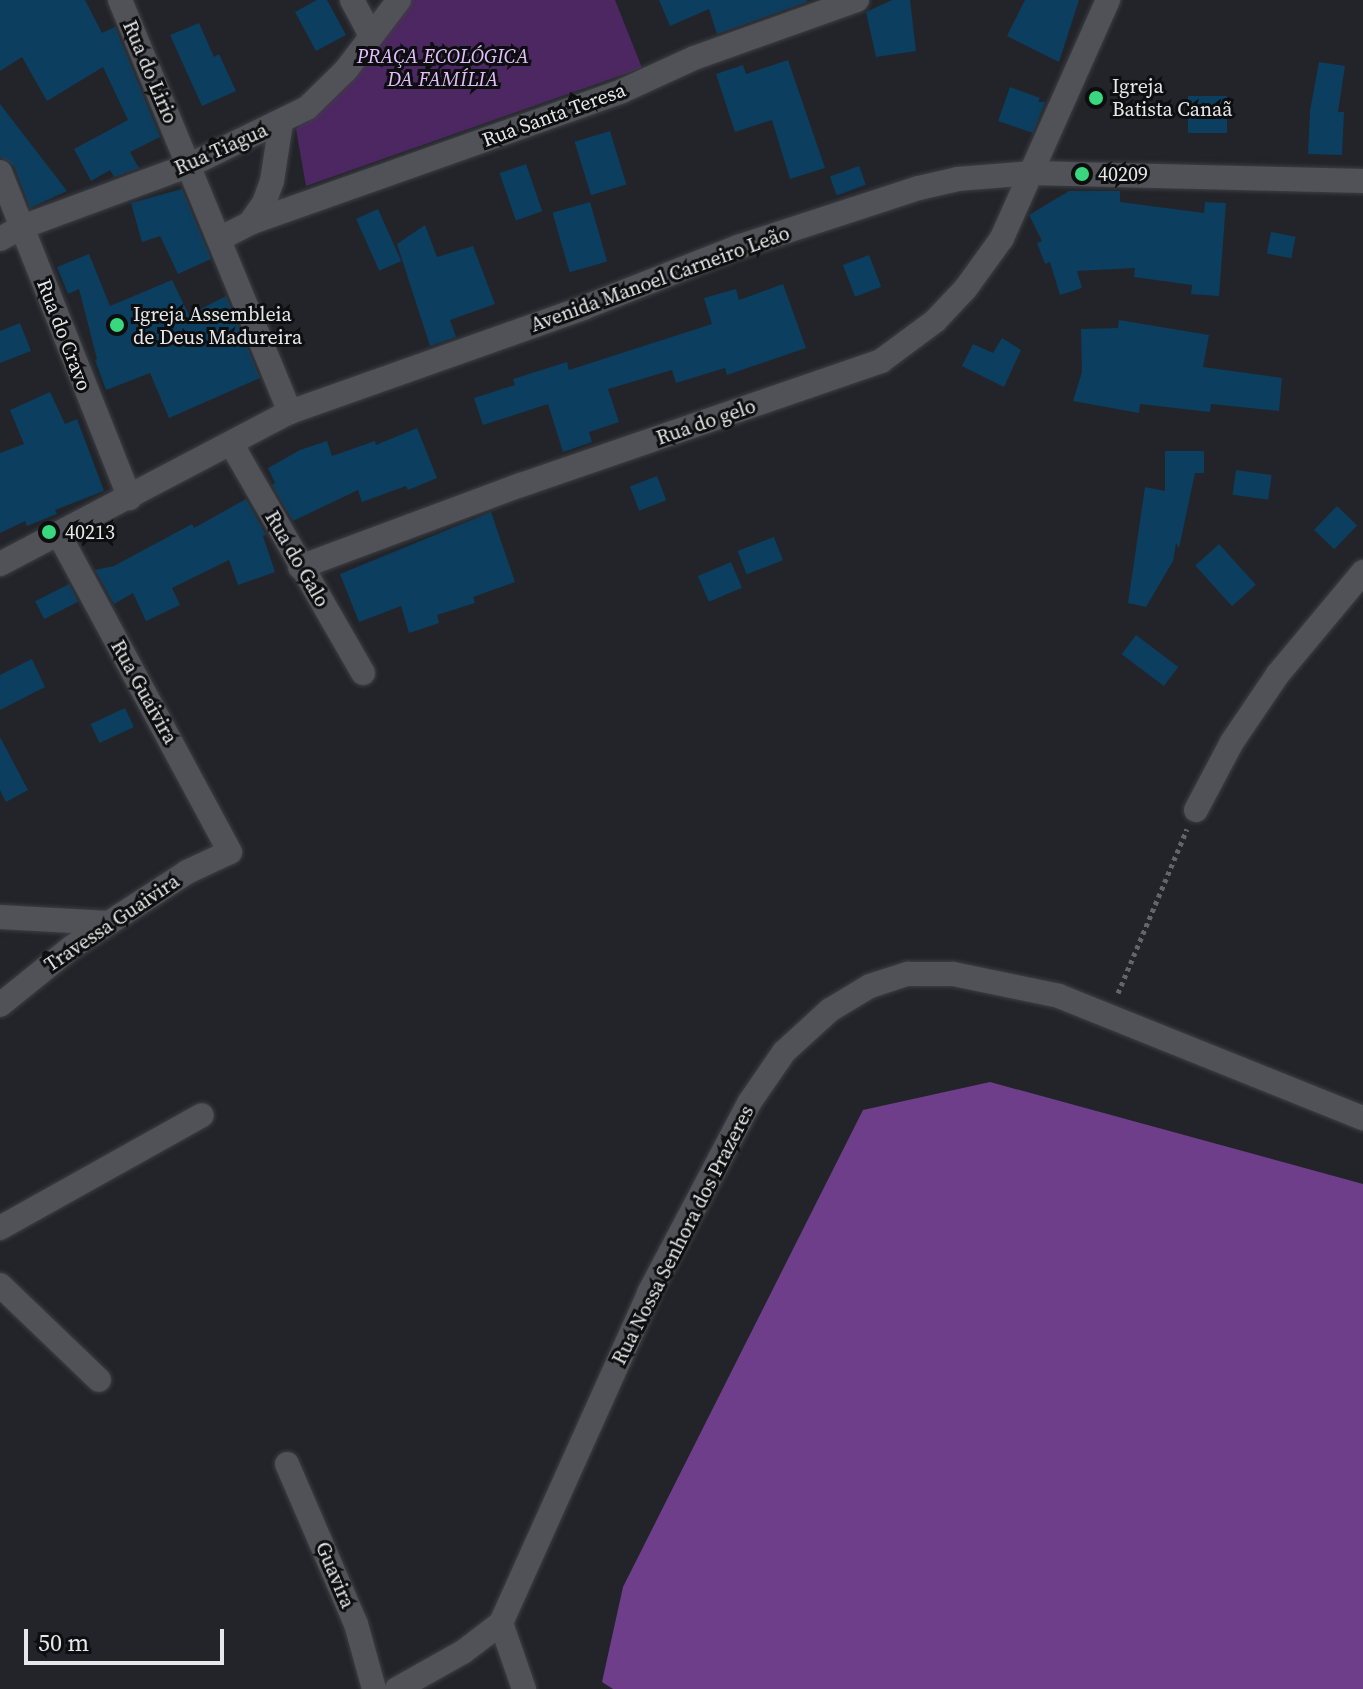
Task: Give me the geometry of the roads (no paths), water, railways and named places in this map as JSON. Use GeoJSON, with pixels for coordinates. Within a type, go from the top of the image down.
{"type":"FeatureCollection","features":[{"type":"Feature","properties":{"kind":"street","name":"Rua do Lirio"},"geometry":{"type":"LineString","coordinates":[[120,0],[290,412]]}},
{"type":"Feature","properties":{"kind":"street"},"geometry":{"type":"LineString","coordinates":[[352,0],[371,35]]}},
{"type":"Feature","properties":{"kind":"street","name":"Rua Tiagua"},"geometry":{"type":"LineString","coordinates":[[0,239],[22,227],[190,165],[307,108],[332,86],[399,0]]}},
{"type":"Feature","properties":{"kind":"street","name":"Rua Santa Teresa"},"geometry":{"type":"LineString","coordinates":[[250,223],[622,91],[694,58],[857,0]]}},
{"type":"Feature","properties":{"kind":"street","name":"Rua do gelo"},"geometry":{"type":"LineString","coordinates":[[300,567],[521,485],[881,361],[935,321],[966,288],[1002,238],[1108,0]]}},
{"type":"Feature","properties":{"kind":"street"},"geometry":{"type":"LineString","coordinates":[[219,239],[250,223],[264,203],[272,181],[281,123]]}},
{"type":"Feature","properties":{"kind":"street","name":"Rua do Cravo"},"geometry":{"type":"LineString","coordinates":[[0,172],[130,498]]}},
{"type":"Feature","properties":{"kind":"street","name":"Avenida Manoel Carneiro Leão"},"geometry":{"type":"LineString","coordinates":[[0,564],[290,412],[583,308],[738,247],[893,196],[957,179],[1033,173],[1363,181]]}},
{"type":"Feature","properties":{"kind":"street","name":"Rua do Galo"},"geometry":{"type":"LineString","coordinates":[[232,445],[363,673]]}},
{"type":"Feature","properties":{"kind":"street","name":"Rua Guaivira"},"geometry":{"type":"LineString","coordinates":[[58,533],[230,852]]}},
{"type":"Feature","properties":{"kind":"street"},"geometry":{"type":"LineString","coordinates":[[1196,810],[1232,742],[1278,674],[1363,572]]}},
{"type":"Feature","properties":{"kind":"street","name":"Travessa Guaivira"},"geometry":{"type":"LineString","coordinates":[[0,1005],[72,947],[187,872],[230,852]]}},
{"type":"Feature","properties":{"kind":"street"},"geometry":{"type":"LineString","coordinates":[[0,917],[109,923]]}},
{"type":"Feature","properties":{"kind":"street","name":"Rua Nossa Senhora dos Prazeres"},"geometry":{"type":"LineString","coordinates":[[397,1689],[463,1652],[501,1623],[649,1293],[749,1103],[784,1052],[830,1010],[870,986],[908,974],[953,974],[1009,983],[1059,996],[1363,1118]]}},
{"type":"Feature","properties":{"kind":"street"},"geometry":{"type":"LineString","coordinates":[[0,1228],[202,1115]]}},
{"type":"Feature","properties":{"kind":"street"},"geometry":{"type":"LineString","coordinates":[[0,1285],[99,1380]]}},
{"type":"Feature","properties":{"kind":"street","name":"Guavira"},"geometry":{"type":"LineString","coordinates":[[287,1464],[356,1624],[374,1689]]}},
{"type":"Feature","properties":{"kind":"street"},"geometry":{"type":"LineString","coordinates":[[501,1623],[524,1689]]}},
{"type":"Feature","properties":{"kind":"place","name":"Igreja Batista Canaã"},"geometry":{"type":"Point","coordinates":[1096,98]}},
{"type":"Feature","properties":{"kind":"place","name":"40209"},"geometry":{"type":"Point","coordinates":[1082,174]}},
{"type":"Feature","properties":{"kind":"place","name":"Igreja Assembleia de Deus Madureira"},"geometry":{"type":"Point","coordinates":[117,325]}},
{"type":"Feature","properties":{"kind":"place","name":"40213"},"geometry":{"type":"Point","coordinates":[49,532]}},
{"type":"Feature","properties":{"kind":"park label","name":"PRAÇA ECOLÓGICA DA FAMÍLIA"},"geometry":{"type":"Point","coordinates":[443,68]}}]}
